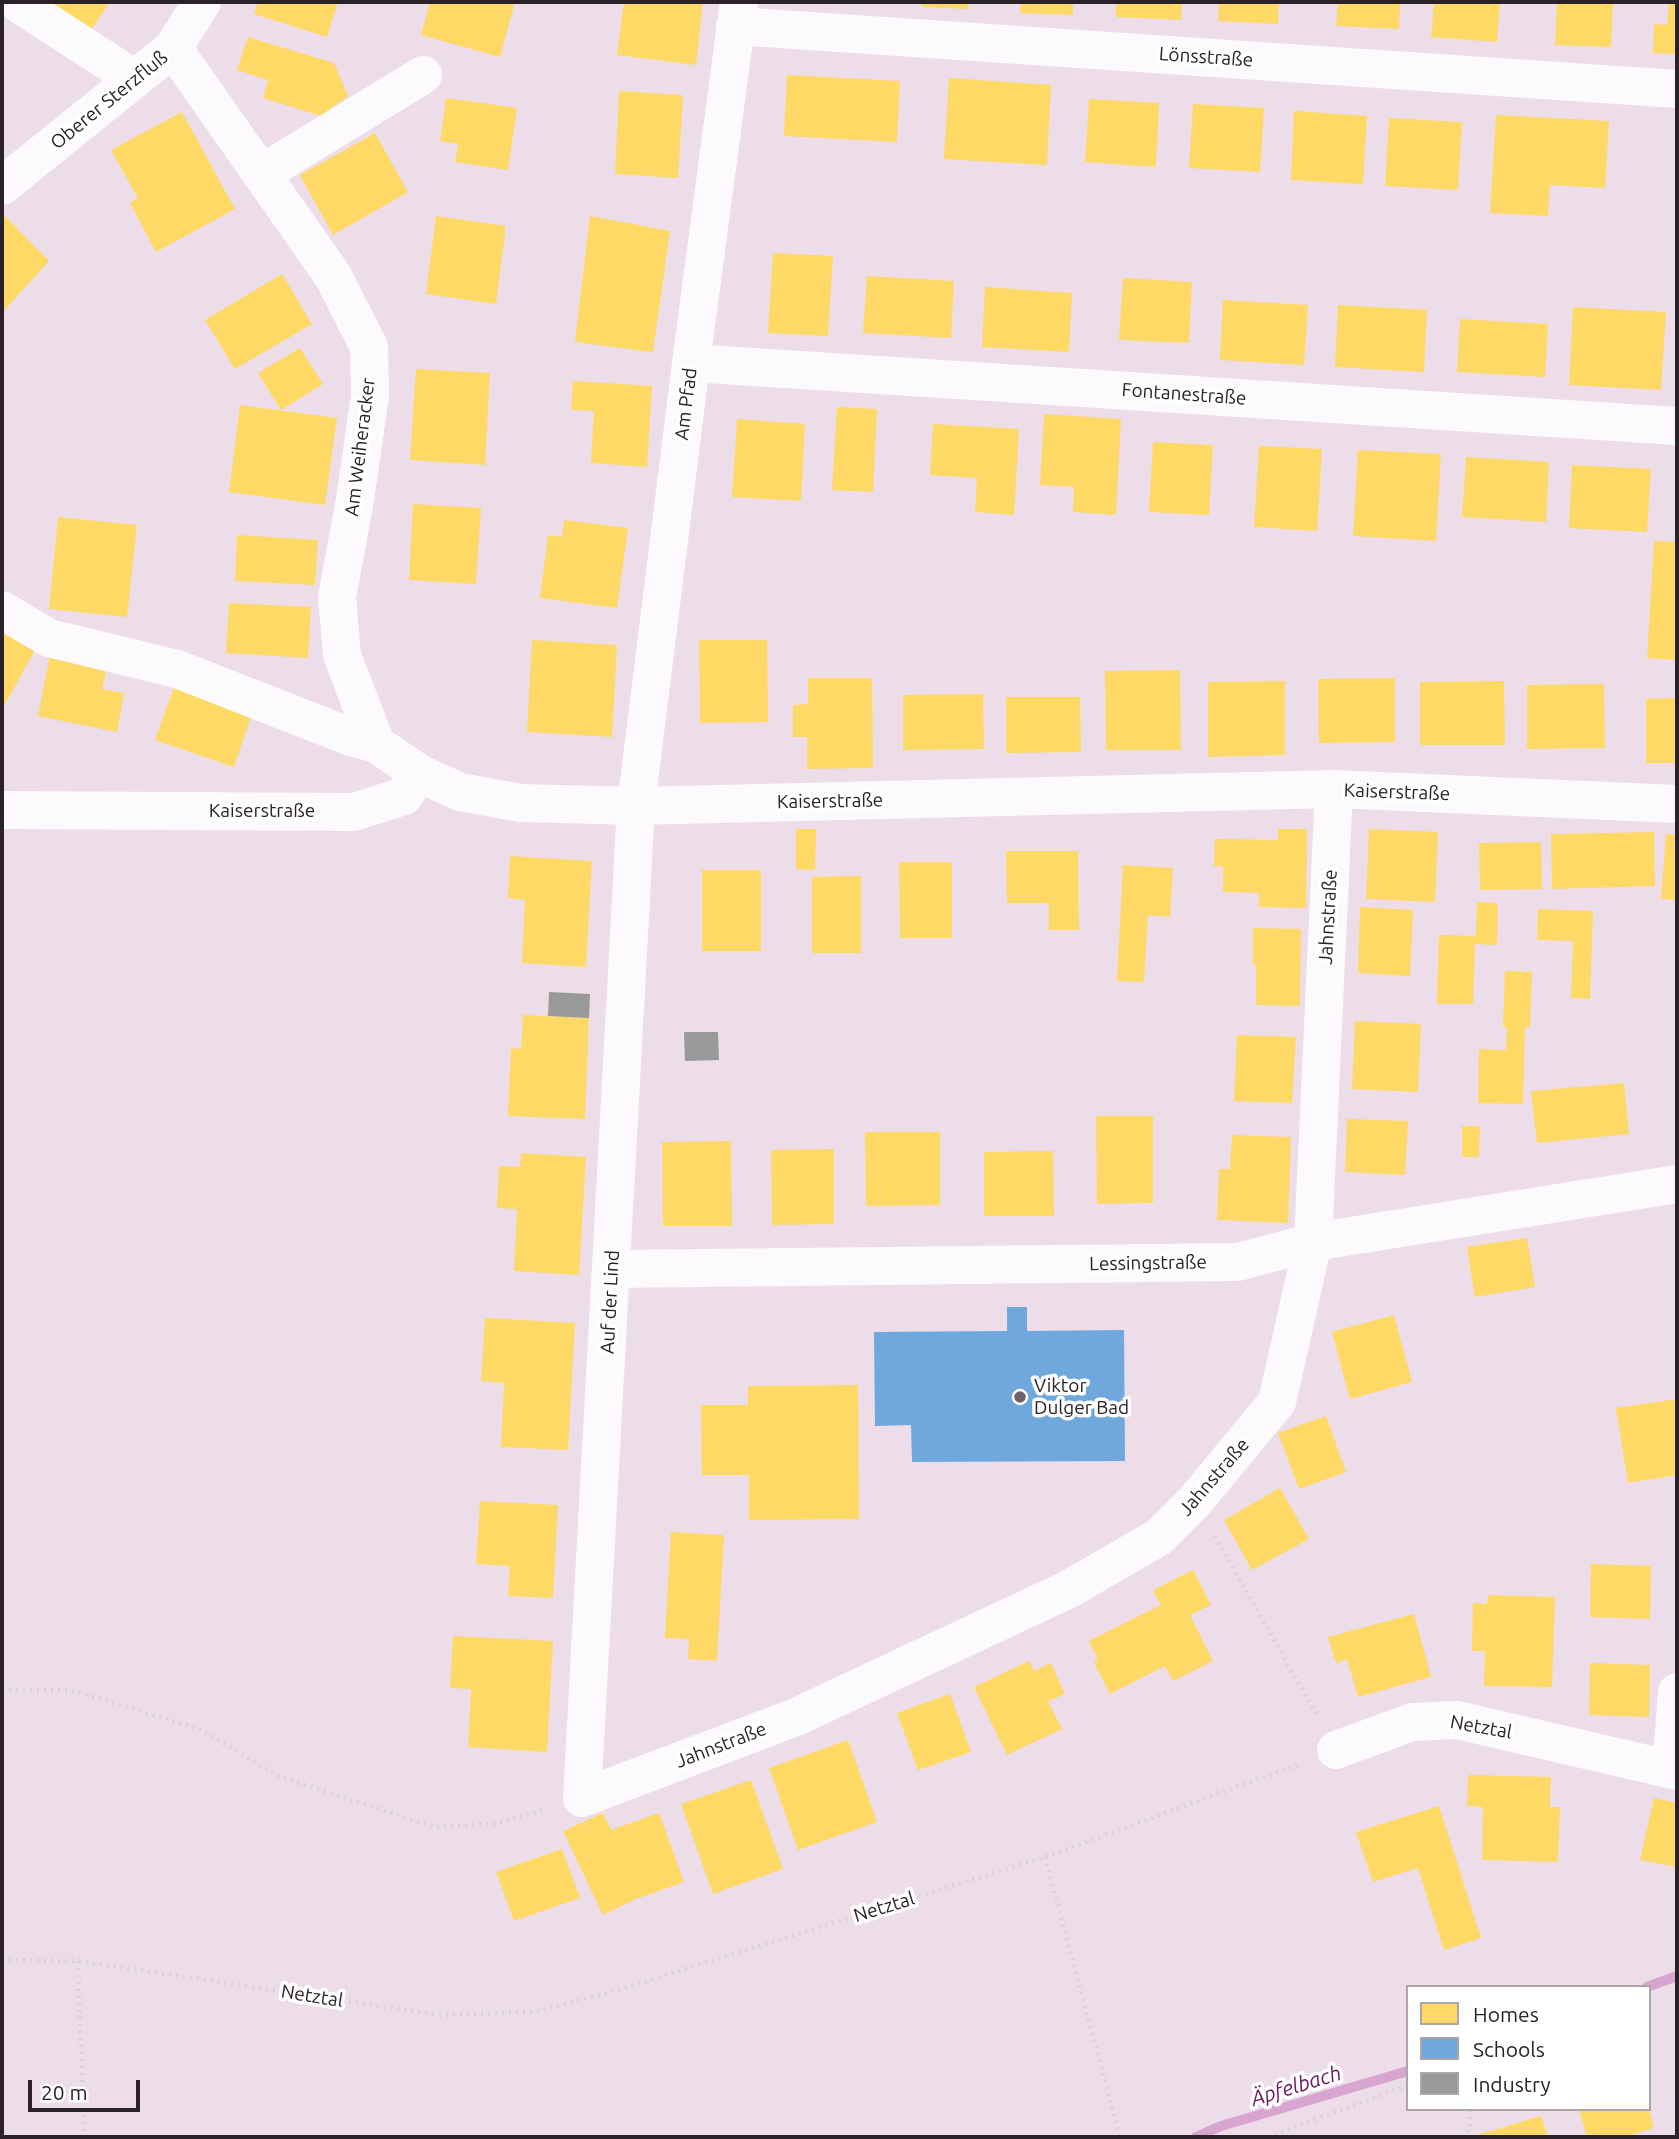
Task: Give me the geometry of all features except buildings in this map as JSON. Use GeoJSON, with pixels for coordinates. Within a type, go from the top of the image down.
{"type":"FeatureCollection","features":[{"type":"Feature","properties":{"kind":"street"},"geometry":{"type":"LineString","coordinates":[[16,2],[135,79]]}},
{"type":"Feature","properties":{"kind":"street","name":"Oberer Sterzfluß"},"geometry":{"type":"LineString","coordinates":[[2,186],[173,48],[202,2]]}},
{"type":"Feature","properties":{"kind":"street","name":"Lönsstraße"},"geometry":{"type":"LineString","coordinates":[[737,14],[1677,89]]}},
{"type":"Feature","properties":{"kind":"street","name":"Am Pfad"},"geometry":{"type":"LineString","coordinates":[[636,806],[737,14]]}},
{"type":"Feature","properties":{"kind":"street","name":"Am Weiheracker"},"geometry":{"type":"LineString","coordinates":[[173,48],[333,276],[369,346],[370,396],[337,597],[342,654],[376,744]]}},
{"type":"Feature","properties":{"kind":"street"},"geometry":{"type":"LineString","coordinates":[[261,174],[423,75]]}},
{"type":"Feature","properties":{"kind":"street","name":"Fontanestraße"},"geometry":{"type":"LineString","coordinates":[[691,363],[1677,426]]}},
{"type":"Feature","properties":{"kind":"street"},"geometry":{"type":"LineString","coordinates":[[2,610],[49,638],[177,670],[351,737],[376,744],[419,773]]}},
{"type":"Feature","properties":{"kind":"street","name":"Kaiserstraße"},"geometry":{"type":"LineString","coordinates":[[2,810],[354,812],[404,796],[419,773],[460,792],[521,803],[636,806],[1334,789],[1677,804]]}},
{"type":"Feature","properties":{"kind":"street","name":"Jahnstraße"},"geometry":{"type":"LineString","coordinates":[[582,1798],[796,1717],[1069,1588],[1159,1537],[1195,1502],[1277,1402],[1313,1242],[1334,789]]}},
{"type":"Feature","properties":{"kind":"street","name":"Auf der Lind"},"geometry":{"type":"LineString","coordinates":[[582,1798],[636,806]]}},
{"type":"Feature","properties":{"kind":"street","name":"Lessingstraße"},"geometry":{"type":"LineString","coordinates":[[612,1269],[1238,1262],[1313,1242],[1677,1184]]}},
{"type":"Feature","properties":{"kind":"street","name":"Netztal"},"geometry":{"type":"LineString","coordinates":[[1336,1750],[1412,1722],[1457,1720],[1674,1770],[1677,1692]]}},
{"type":"Feature","properties":{"kind":"path"},"geometry":{"type":"LineString","coordinates":[[1195,1502],[1336,1750]]}},
{"type":"Feature","properties":{"kind":"path"},"geometry":{"type":"LineString","coordinates":[[2,1689],[74,1691],[200,1729],[280,1777],[435,1828],[494,1824],[582,1798]]}},
{"type":"Feature","properties":{"kind":"path","name":"Netztal"},"geometry":{"type":"LineString","coordinates":[[2,1960],[78,1961],[440,2015],[534,2012],[624,1988],[1045,1857],[1336,1750]]}},
{"type":"Feature","properties":{"kind":"path"},"geometry":{"type":"LineString","coordinates":[[1045,1857],[1121,2137]]}},
{"type":"Feature","properties":{"kind":"path"},"geometry":{"type":"LineString","coordinates":[[78,1961],[84,2137]]}},
{"type":"Feature","properties":{"kind":"path"},"geometry":{"type":"LineString","coordinates":[[1268,2137],[1406,2086]]}},
{"type":"Feature","properties":{"kind":"path"},"geometry":{"type":"LineString","coordinates":[[1462,2137],[1470,2128],[1471,2111]]}},
{"type":"Feature","properties":{"kind":"waterway","name":"Äpfelbach"},"geometry":{"type":"LineString","coordinates":[[1651,1986],[1677,1976]]}},
{"type":"Feature","properties":{"kind":"waterway","name":"Äpfelbach"},"geometry":{"type":"LineString","coordinates":[[1196,2137],[1221,2126],[1406,2072]]}},
{"type":"Feature","properties":{"kind":"place","name":"Viktor Dulger Bad"},"geometry":{"type":"Point","coordinates":[1020,1397]}}]}
